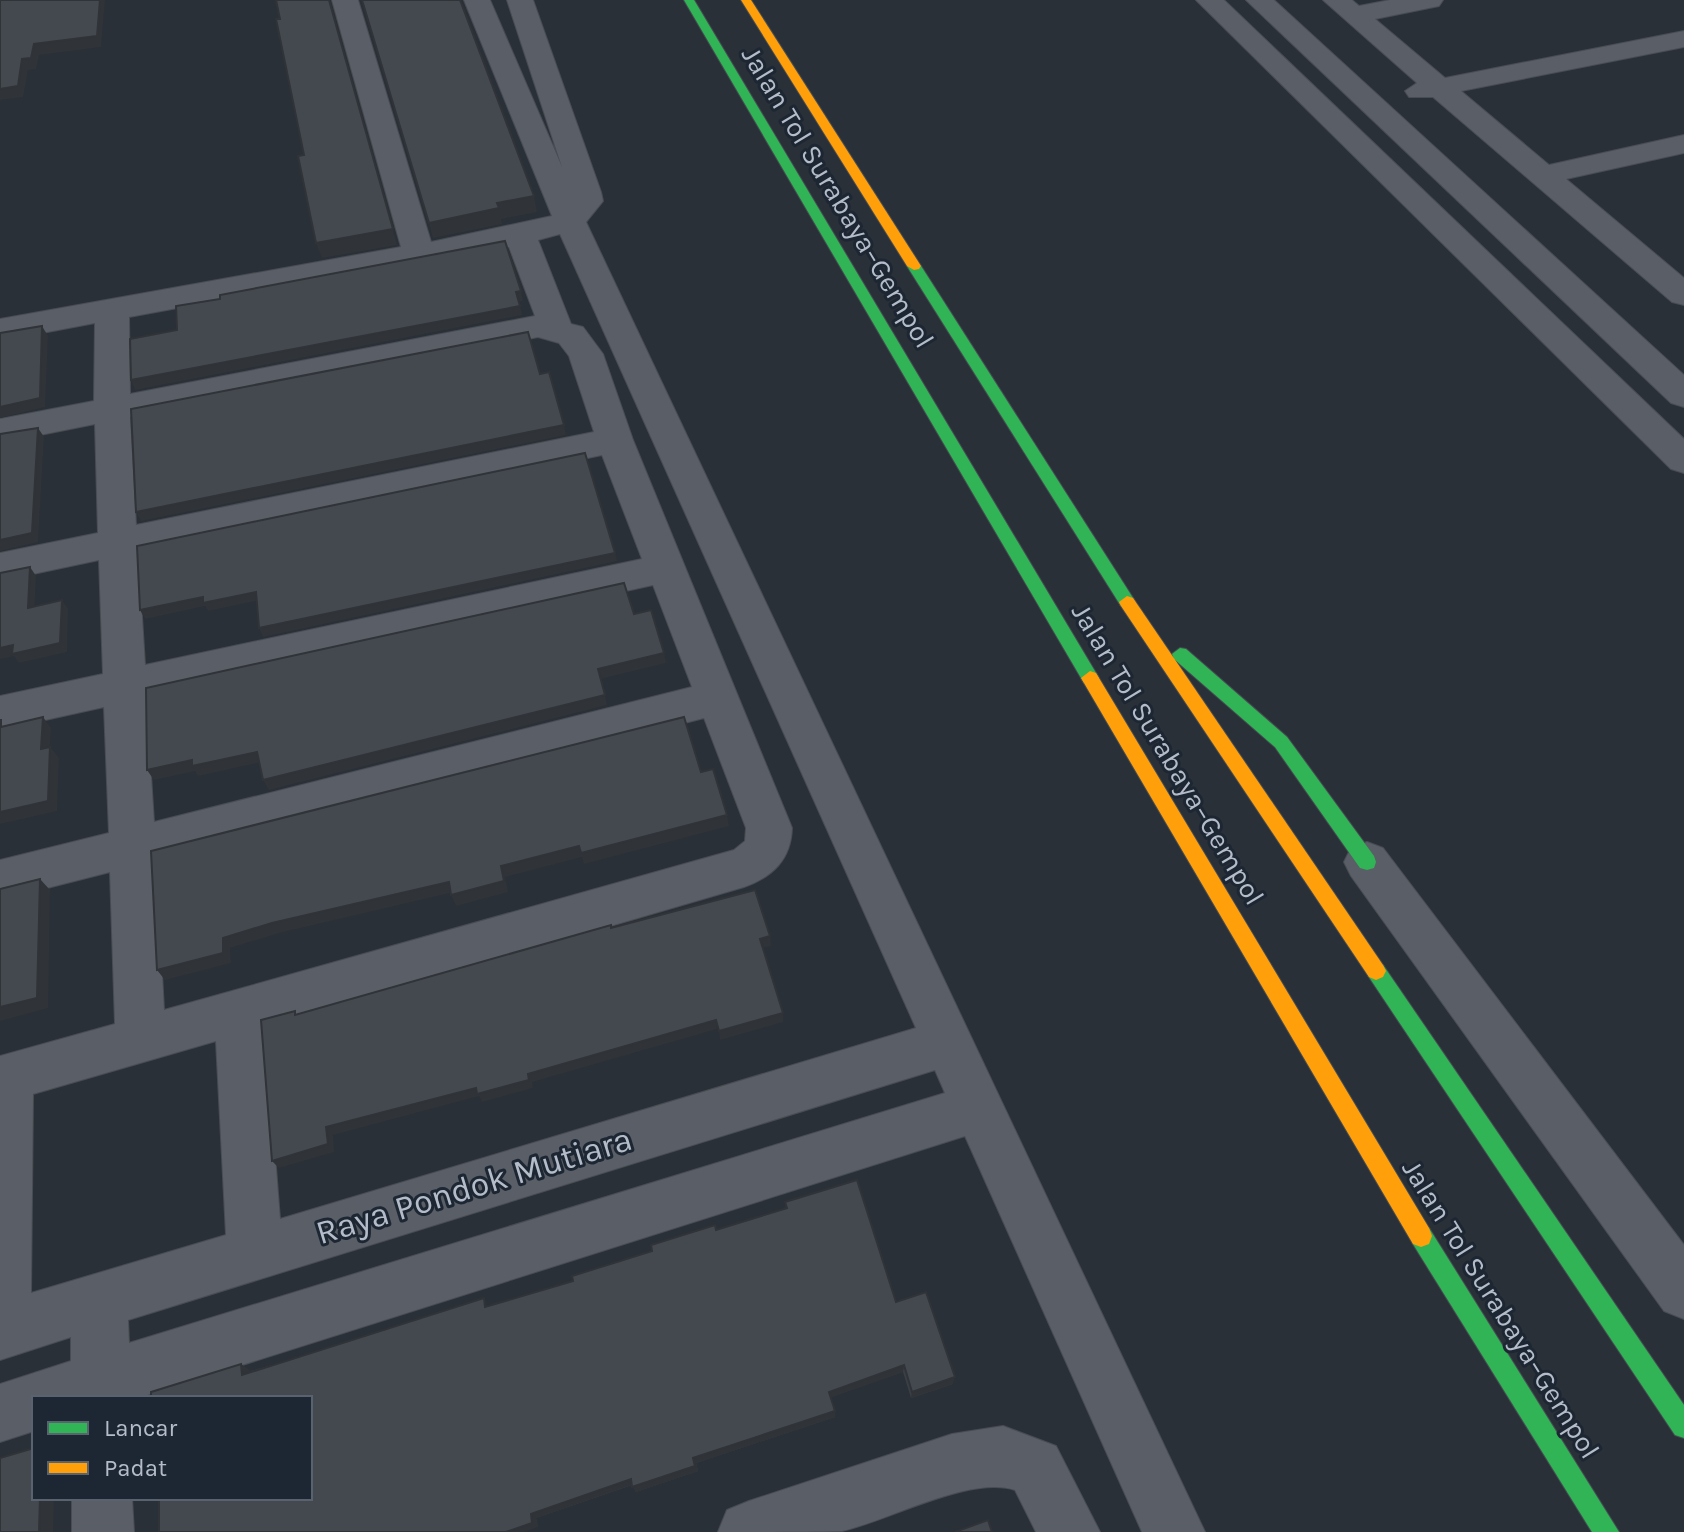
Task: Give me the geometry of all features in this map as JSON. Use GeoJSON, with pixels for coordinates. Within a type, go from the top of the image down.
{"type":"FeatureCollection","features":[{"type":"Feature","properties":{"kind":"highway","name":"Jalan Tol Surabaya–Gempol"},"geometry":{"type":"LineString","coordinates":[[689,0],[1427,1247],[1606,1532]]}},
{"type":"Feature","properties":{"kind":"highway","name":"Jalan Tol Surabaya–Gempol"},"geometry":{"type":"LineString","coordinates":[[746,0],[1138,619],[1684,1426]]}},
{"type":"Feature","properties":{"kind":"highway"},"geometry":{"type":"LineString","coordinates":[[1138,619],[1281,742],[1367,862]]}},
{"type":"Feature","properties":{"kind":"street"},"geometry":{"type":"LineString","coordinates":[[345,0],[419,255]]}},
{"type":"Feature","properties":{"kind":"street"},"geometry":{"type":"LineString","coordinates":[[477,0],[570,221],[949,1042],[976,1108],[1174,1532]]}},
{"type":"Feature","properties":{"kind":"street"},"geometry":{"type":"LineString","coordinates":[[0,330],[419,255],[520,235],[570,221],[588,201],[586,192],[520,0]]}},
{"type":"Feature","properties":{"kind":"street"},"geometry":{"type":"LineString","coordinates":[[1209,0],[1684,460]]}},
{"type":"Feature","properties":{"kind":"street"},"geometry":{"type":"LineString","coordinates":[[1259,0],[1684,395]]}},
{"type":"Feature","properties":{"kind":"street"},"geometry":{"type":"LineString","coordinates":[[1345,7],[1430,0]]}},
{"type":"Feature","properties":{"kind":"street"},"geometry":{"type":"LineString","coordinates":[[1345,7],[1543,175],[1671,270],[1684,295]]}},
{"type":"Feature","properties":{"kind":"street"},"geometry":{"type":"LineString","coordinates":[[1323,110],[1684,39]]}},
{"type":"Feature","properties":{"kind":"street"},"geometry":{"type":"LineString","coordinates":[[1543,175],[1684,144]]}},
{"type":"Feature","properties":{"kind":"street"},"geometry":{"type":"LineString","coordinates":[[520,235],[556,328]]}},
{"type":"Feature","properties":{"kind":"street"},"geometry":{"type":"LineString","coordinates":[[112,310],[112,410],[141,1042]]}},
{"type":"Feature","properties":{"kind":"street"},"geometry":{"type":"LineString","coordinates":[[0,431],[539,326],[556,328],[571,335],[586,354],[615,440],[769,828],[769,843],[758,861],[239,1015],[4,1079],[1,1330]]}},
{"type":"Feature","properties":{"kind":"street"},"geometry":{"type":"LineString","coordinates":[[0,567],[615,440]]}},
{"type":"Feature","properties":{"kind":"street"},"geometry":{"type":"LineString","coordinates":[[0,713],[665,568]]}},
{"type":"Feature","properties":{"kind":"street"},"geometry":{"type":"LineString","coordinates":[[0,880],[716,698]]}},
{"type":"Feature","properties":{"kind":"street"},"geometry":{"type":"LineString","coordinates":[[1367,862],[1684,1291]]}},
{"type":"Feature","properties":{"kind":"street"},"geometry":{"type":"LineString","coordinates":[[239,1015],[255,1252]]}},
{"type":"Feature","properties":{"kind":"street","name":"Raya Pondok Mutiara"},"geometry":{"type":"LineString","coordinates":[[1,1330],[949,1042]]}},
{"type":"Feature","properties":{"kind":"street"},"geometry":{"type":"LineString","coordinates":[[57,1396],[100,1389],[976,1108]]}},
{"type":"Feature","properties":{"kind":"street"},"geometry":{"type":"LineString","coordinates":[[99,1302],[100,1389]]}},
{"type":"Feature","properties":{"kind":"street"},"geometry":{"type":"LineString","coordinates":[[0,1413],[32,1403]]}},
{"type":"Feature","properties":{"kind":"street"},"geometry":{"type":"LineString","coordinates":[[749,1532],[952,1464],[1003,1456],[1035,1467],[1069,1532]]}},
{"type":"Feature","properties":{"kind":"street"},"geometry":{"type":"LineString","coordinates":[[102,1500],[103,1532]]}},
{"type":"Feature","properties":{"kind":"building"},"geometry":{"type":"Polygon","coordinates":[[[0,0],[100,0],[97,36],[34,44],[31,58],[22,59],[18,86],[0,89],[0,0]]]}},
{"type":"Feature","properties":{"kind":"building"},"geometry":{"type":"Polygon","coordinates":[[[276,0],[329,0],[393,229],[316,243],[298,156],[304,155],[276,19],[280,19],[276,0]]]}},
{"type":"Feature","properties":{"kind":"building"},"geometry":{"type":"Polygon","coordinates":[[[362,0],[460,0],[534,196],[497,203],[499,208],[429,223],[362,0]]]}},
{"type":"Feature","properties":{"kind":"building"},"geometry":{"type":"Polygon","coordinates":[[[505,241],[521,291],[516,292],[520,306],[131,380],[130,339],[177,330],[176,306],[505,241]]]}},
{"type":"Feature","properties":{"kind":"building"},"geometry":{"type":"Polygon","coordinates":[[[42,326],[40,398],[0,407],[0,333],[42,326]]]}},
{"type":"Feature","properties":{"kind":"building"},"geometry":{"type":"Polygon","coordinates":[[[528,332],[540,374],[549,372],[564,425],[136,512],[131,409],[528,332]]]}},
{"type":"Feature","properties":{"kind":"building"},"geometry":{"type":"Polygon","coordinates":[[[38,428],[32,533],[0,540],[0,434],[38,428]]]}},
{"type":"Feature","properties":{"kind":"building"},"geometry":{"type":"Polygon","coordinates":[[[585,453],[615,553],[259,628],[256,592],[203,603],[203,597],[140,610],[137,546],[585,453]]]}},
{"type":"Feature","properties":{"kind":"building"},"geometry":{"type":"Polygon","coordinates":[[[30,567],[28,608],[62,600],[60,643],[12,654],[13,645],[0,648],[0,573],[30,567]]]}},
{"type":"Feature","properties":{"kind":"building"},"geometry":{"type":"Polygon","coordinates":[[[624,583],[634,614],[651,610],[664,653],[598,669],[605,695],[263,780],[257,752],[192,766],[192,760],[147,770],[146,688],[624,583]]]}},
{"type":"Feature","properties":{"kind":"building"},"geometry":{"type":"Polygon","coordinates":[[[43,717],[41,749],[50,747],[48,801],[0,812],[0,720],[1,727],[43,717]]]}},
{"type":"Feature","properties":{"kind":"building"},"geometry":{"type":"Polygon","coordinates":[[[684,717],[701,772],[713,769],[727,815],[581,853],[579,846],[501,866],[504,881],[451,895],[449,882],[272,923],[223,938],[223,953],[157,970],[151,851],[684,717]]]}},
{"type":"Feature","properties":{"kind":"building"},"geometry":{"type":"Polygon","coordinates":[[[40,879],[37,998],[0,1007],[0,889],[40,879]]]}},
{"type":"Feature","properties":{"kind":"building"},"geometry":{"type":"Polygon","coordinates":[[[755,890],[770,936],[760,939],[783,1013],[719,1031],[716,1020],[528,1074],[529,1080],[477,1094],[476,1088],[326,1127],[328,1144],[272,1161],[261,1020],[295,1011],[295,1015],[611,925],[611,928],[755,890]]]}},
{"type":"Feature","properties":{"kind":"building"},"geometry":{"type":"Polygon","coordinates":[[[857,1180],[896,1302],[926,1292],[955,1377],[912,1392],[904,1365],[829,1392],[835,1411],[693,1458],[695,1466],[632,1487],[631,1479],[531,1514],[532,1523],[506,1532],[159,1532],[159,1500],[312,1500],[312,1396],[151,1396],[151,1392],[241,1364],[242,1375],[484,1298],[485,1307],[573,1281],[572,1276],[652,1251],[651,1245],[715,1225],[716,1230],[787,1208],[785,1202],[857,1180]]]}},
{"type":"Feature","properties":{"kind":"building"},"geometry":{"type":"Polygon","coordinates":[[[32,1449],[32,1500],[40,1500],[39,1532],[0,1532],[0,1458],[32,1449]]]}},
{"type":"Feature","properties":{"kind":"building"},"geometry":{"type":"Polygon","coordinates":[[[988,1520],[992,1532],[955,1532],[988,1520]]]}},
{"type":"Feature","properties":{"kind":"traffic: fast"},"geometry":{"type":"LineString","coordinates":[[689,0],[1090,678]]}},
{"type":"Feature","properties":{"kind":"traffic: fast"},"geometry":{"type":"LineString","coordinates":[[914,266],[1127,602]]}},
{"type":"Feature","properties":{"kind":"traffic: fast"},"geometry":{"type":"LineString","coordinates":[[1180,654],[1281,742],[1367,862]]}},
{"type":"Feature","properties":{"kind":"traffic: fast"},"geometry":{"type":"LineString","coordinates":[[1376,971],[1684,1426]]}},
{"type":"Feature","properties":{"kind":"traffic: fast"},"geometry":{"type":"LineString","coordinates":[[1421,1236],[1606,1532]]}},
{"type":"Feature","properties":{"kind":"traffic: slow"},"geometry":{"type":"LineString","coordinates":[[746,0],[914,266]]}},
{"type":"Feature","properties":{"kind":"traffic: slow"},"geometry":{"type":"LineString","coordinates":[[1127,602],[1376,971]]}},
{"type":"Feature","properties":{"kind":"traffic: slow"},"geometry":{"type":"LineString","coordinates":[[1090,678],[1421,1236]]}}]}
